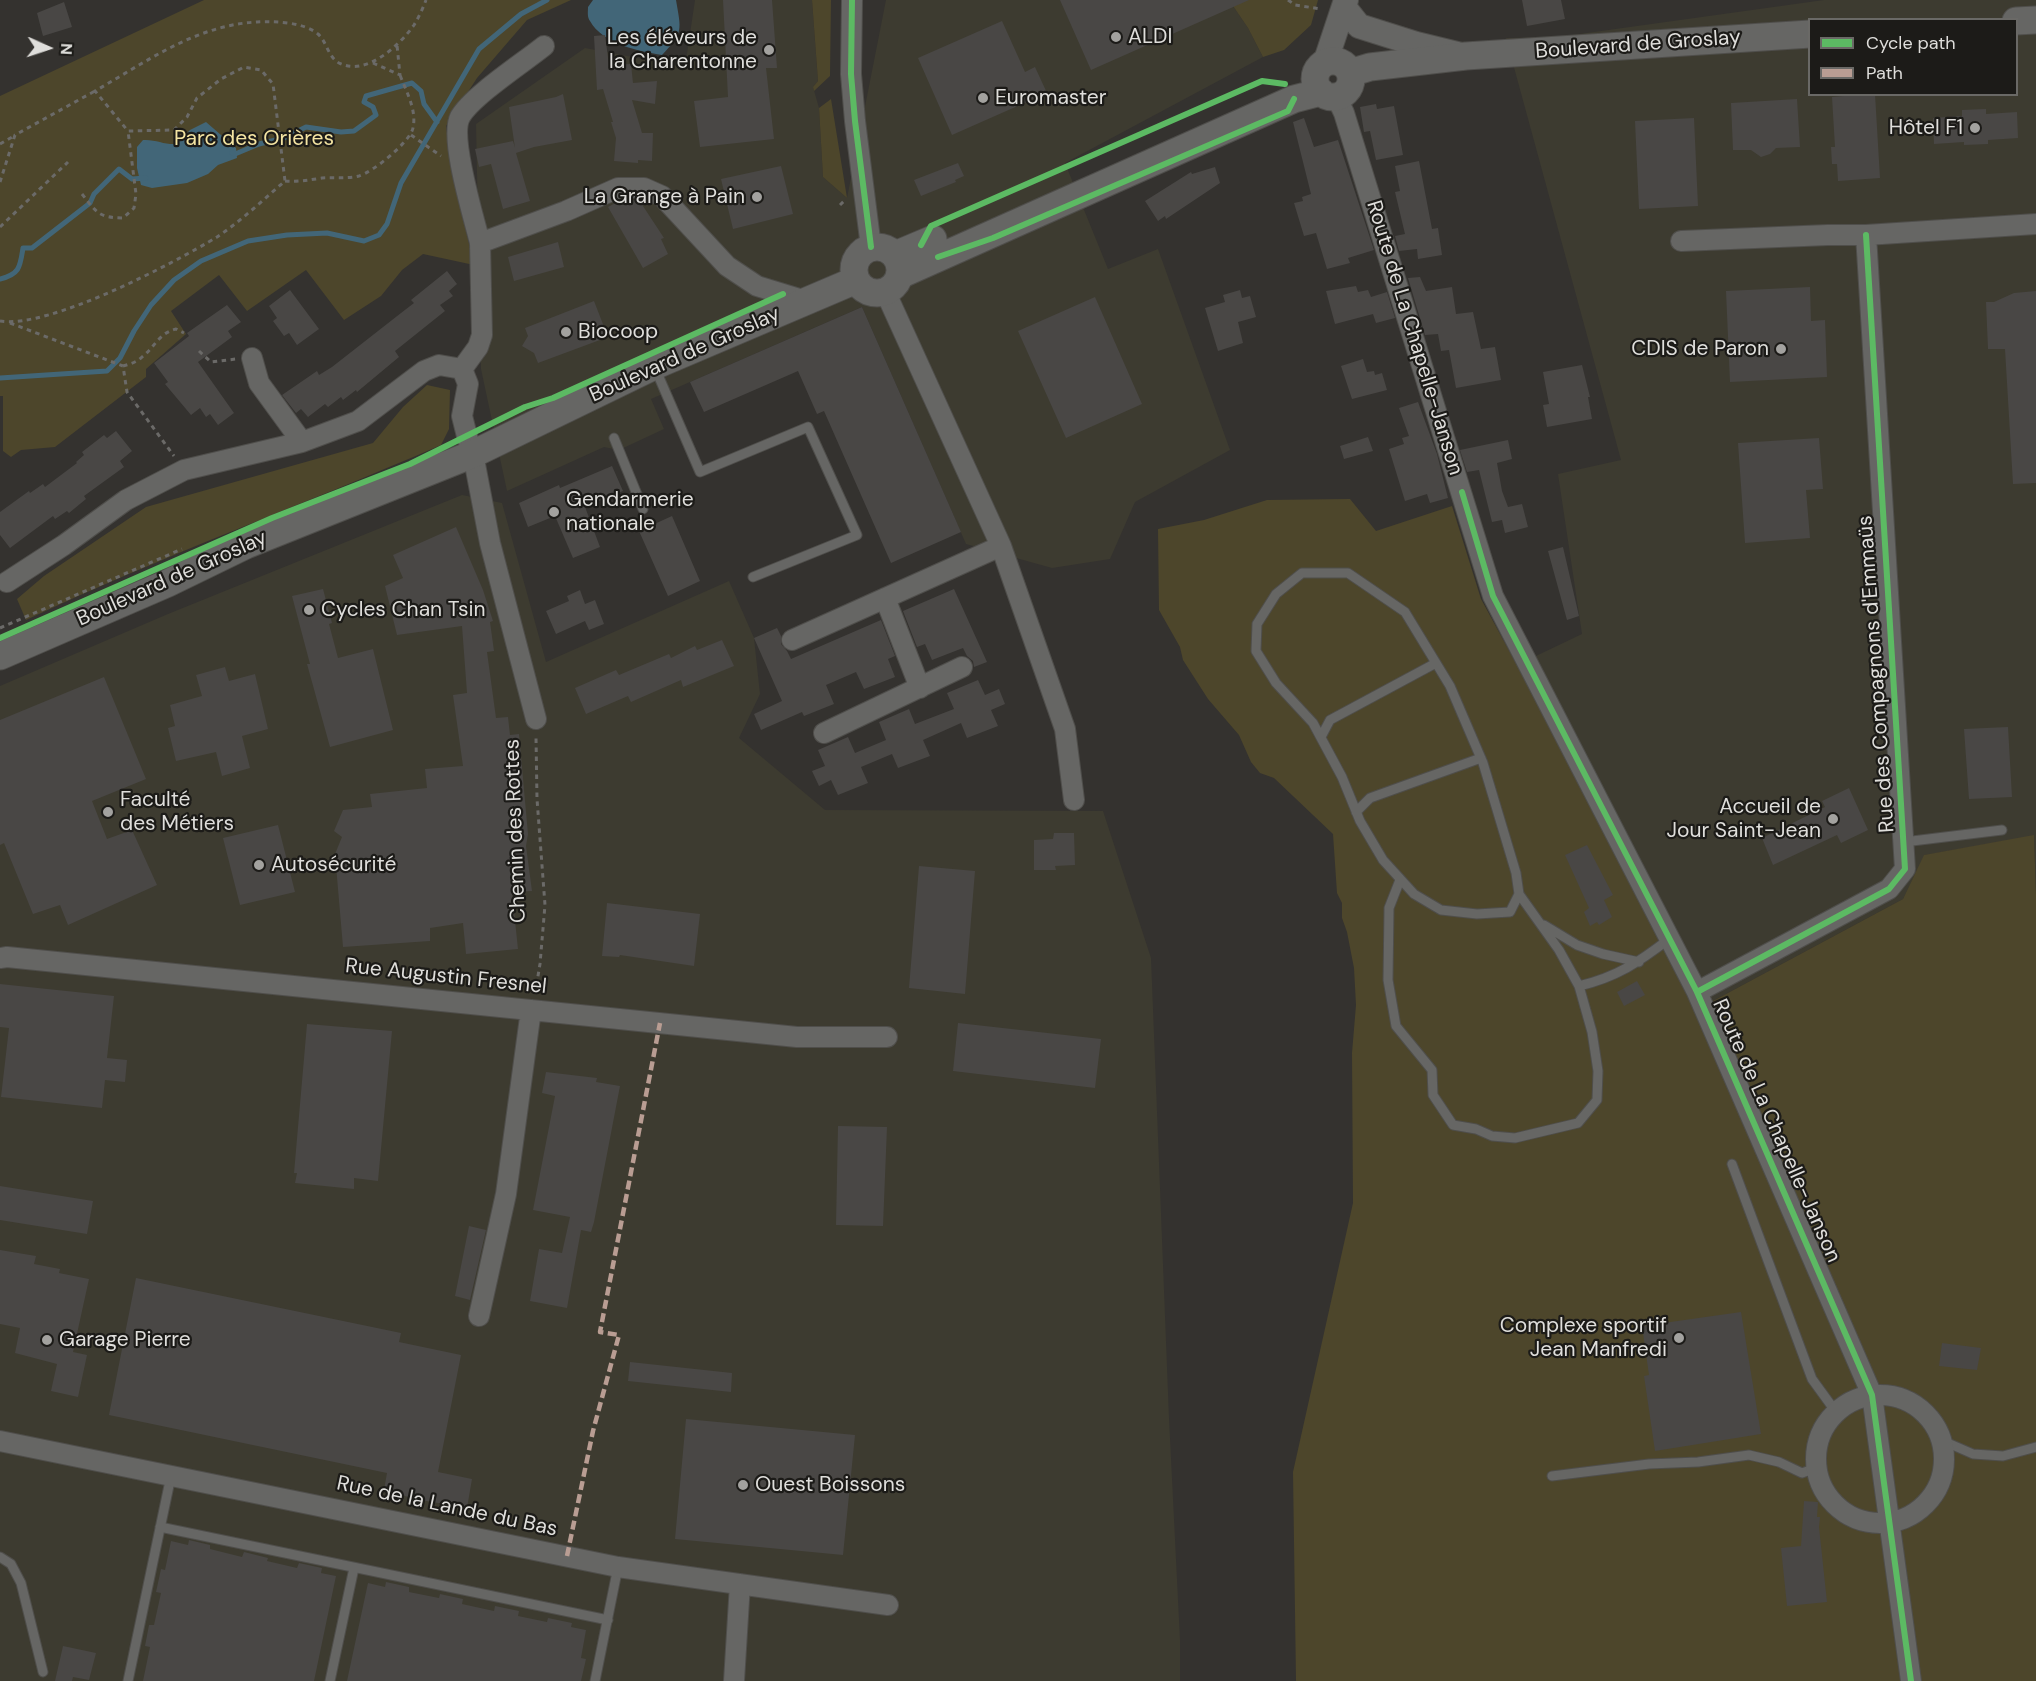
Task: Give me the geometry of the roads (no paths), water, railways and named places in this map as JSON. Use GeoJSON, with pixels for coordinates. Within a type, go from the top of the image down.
{"type":"FeatureCollection","features":[{"type":"Feature","properties":{"kind":"main road"},"geometry":{"type":"LineString","coordinates":[[2018,21],[2036,20]]}},
{"type":"Feature","properties":{"kind":"main road","name":"Boulevard de Groslay"},"geometry":{"type":"LineString","coordinates":[[1324,82],[1343,93],[1348,88],[1350,73],[1370,67],[1466,56],[1808,34]]}},
{"type":"Feature","properties":{"kind":"main road"},"geometry":{"type":"LineString","coordinates":[[888,267],[863,252],[856,261],[856,280],[866,290],[872,292],[888,267],[1294,99],[1324,82]]}},
{"type":"Feature","properties":{"kind":"main road","name":"Boulevard de Groslay"},"geometry":{"type":"LineString","coordinates":[[0,656],[246,545],[580,402],[654,366],[856,280]]}},
{"type":"Feature","properties":{"kind":"street"},"geometry":{"type":"LineString","coordinates":[[852,0],[851,74],[855,121],[888,267],[1001,546],[1065,729],[1074,800]]}},
{"type":"Feature","properties":{"kind":"street"},"geometry":{"type":"LineString","coordinates":[[1324,82],[1345,3]]}},
{"type":"Feature","properties":{"kind":"street","name":"Boulevard de Groslay"},"geometry":{"type":"LineString","coordinates":[[1345,3],[1359,26],[1416,44],[1466,56]]}},
{"type":"Feature","properties":{"kind":"street"},"geometry":{"type":"LineString","coordinates":[[2,578],[64,545],[126,500],[184,470],[302,442],[358,421],[424,371],[439,365],[462,369],[478,348],[482,335],[480,243],[462,168],[457,134],[460,118],[477,98],[544,46]]}},
{"type":"Feature","properties":{"kind":"street","name":"Route de La Chapelle-Janson"},"geometry":{"type":"LineString","coordinates":[[1324,82],[1344,113],[1493,596],[1697,992],[1872,1395],[1911,1681]]}},
{"type":"Feature","properties":{"kind":"street"},"geometry":{"type":"LineString","coordinates":[[480,243],[566,211],[618,188],[644,188],[662,196],[727,266],[757,286],[806,301]]}},
{"type":"Feature","properties":{"kind":"street"},"geometry":{"type":"LineString","coordinates":[[1681,241],[1866,235],[2036,224]]}},
{"type":"Feature","properties":{"kind":"street","name":"Rue des Compagnons d'Emmaüs"},"geometry":{"type":"LineString","coordinates":[[1697,992],[1889,889],[1905,869],[1866,235]]}},
{"type":"Feature","properties":{"kind":"street"},"geometry":{"type":"LineString","coordinates":[[252,357],[259,383],[302,442]]}},
{"type":"Feature","properties":{"kind":"street","name":"Chemin des Rottes"},"geometry":{"type":"LineString","coordinates":[[462,369],[468,384],[462,416],[471,447],[490,543],[536,719]]}},
{"type":"Feature","properties":{"kind":"street"},"geometry":{"type":"LineString","coordinates":[[792,640],[1001,546]]}},
{"type":"Feature","properties":{"kind":"street"},"geometry":{"type":"LineString","coordinates":[[885,598],[920,687]]}},
{"type":"Feature","properties":{"kind":"street"},"geometry":{"type":"LineString","coordinates":[[824,733],[962,667]]}},
{"type":"Feature","properties":{"kind":"street","name":"Rue Augustin Fresnel"},"geometry":{"type":"LineString","coordinates":[[0,958],[797,1037],[887,1037]]}},
{"type":"Feature","properties":{"kind":"street"},"geometry":{"type":"LineString","coordinates":[[479,1316],[507,1194],[531,1010]]}},
{"type":"Feature","properties":{"kind":"street"},"geometry":{"type":"LineString","coordinates":[[1872,1395],[1894,1396],[1914,1405],[1931,1420],[1941,1440],[1944,1462],[1940,1484],[1928,1502],[1910,1516],[1889,1523],[1869,1523],[1850,1516],[1834,1504],[1822,1487],[1816,1468],[1817,1448],[1824,1428],[1836,1412],[1853,1401],[1872,1395]]}},
{"type":"Feature","properties":{"kind":"street","name":"Rue de la Lande du Bas"},"geometry":{"type":"LineString","coordinates":[[0,1442],[618,1567],[888,1605]]}},
{"type":"Feature","properties":{"kind":"street"},"geometry":{"type":"LineString","coordinates":[[734,1681],[740,1584]]}},
{"type":"Feature","properties":{"kind":"lane"},"geometry":{"type":"LineString","coordinates":[[654,366],[700,472],[808,427],[857,535],[753,577]]}},
{"type":"Feature","properties":{"kind":"lane"},"geometry":{"type":"LineString","coordinates":[[614,438],[643,509]]}},
{"type":"Feature","properties":{"kind":"lane"},"geometry":{"type":"LineString","coordinates":[[1400,880],[1389,908],[1388,980],[1396,1026],[1432,1070],[1433,1095],[1454,1125],[1476,1129],[1492,1136],[1515,1138],[1578,1123],[1598,1100],[1598,1071],[1592,1032],[1579,986],[1559,950],[1519,894],[1516,873],[1481,758],[1450,686],[1405,612],[1348,573],[1302,573],[1276,594],[1257,624],[1256,651],[1276,683],[1313,723],[1342,777],[1356,812],[1383,861],[1414,894],[1441,910],[1477,914],[1510,912],[1519,894]]}},
{"type":"Feature","properties":{"kind":"lane"},"geometry":{"type":"LineString","coordinates":[[1321,737],[1330,720],[1437,663]]}},
{"type":"Feature","properties":{"kind":"lane"},"geometry":{"type":"LineString","coordinates":[[1356,812],[1370,798],[1481,758]]}},
{"type":"Feature","properties":{"kind":"lane"},"geometry":{"type":"LineString","coordinates":[[1904,842],[2002,830]]}},
{"type":"Feature","properties":{"kind":"lane"},"geometry":{"type":"LineString","coordinates":[[1539,922],[1577,945],[1603,954],[1639,962]]}},
{"type":"Feature","properties":{"kind":"lane"},"geometry":{"type":"LineString","coordinates":[[1579,986],[1603,980],[1639,962],[1669,939]]}},
{"type":"Feature","properties":{"kind":"lane"},"geometry":{"type":"LineString","coordinates":[[1732,1164],[1812,1379],[1836,1412]]}},
{"type":"Feature","properties":{"kind":"lane"},"geometry":{"type":"LineString","coordinates":[[1941,1440],[1973,1454],[2003,1456],[2036,1447]]}},
{"type":"Feature","properties":{"kind":"lane"},"geometry":{"type":"LineString","coordinates":[[1552,1476],[1749,1455],[1779,1462],[1802,1473],[1816,1468]]}},
{"type":"Feature","properties":{"kind":"lane"},"geometry":{"type":"LineString","coordinates":[[128,1681],[171,1476]]}},
{"type":"Feature","properties":{"kind":"lane"},"geometry":{"type":"LineString","coordinates":[[160,1527],[608,1620]]}},
{"type":"Feature","properties":{"kind":"lane"},"geometry":{"type":"LineString","coordinates":[[0,1557],[11,1564],[19,1577],[43,1672]]}},
{"type":"Feature","properties":{"kind":"lane"},"geometry":{"type":"LineString","coordinates":[[595,1681],[618,1567]]}},
{"type":"Feature","properties":{"kind":"lane"},"geometry":{"type":"LineString","coordinates":[[330,1681],[354,1568]]}},
{"type":"Feature","properties":{"kind":"water"},"geometry":{"type":"Polygon","coordinates":[[[593,0],[676,0],[679,30],[674,41],[662,55],[622,45],[603,35],[590,21],[588,7],[593,0]]]}},
{"type":"Feature","properties":{"kind":"water"},"geometry":{"type":"Polygon","coordinates":[[[206,122],[236,148],[237,158],[218,165],[208,174],[187,183],[152,188],[141,185],[137,168],[137,147],[143,140],[176,144],[190,130],[206,122]]]}},
{"type":"Feature","properties":{"kind":"waterway"},"geometry":{"type":"LineString","coordinates":[[0,378],[107,371],[120,358],[151,305],[174,280],[201,261],[248,241],[287,235],[327,233],[364,241],[379,235],[387,224],[401,183],[479,49],[521,14],[547,0]]}},
{"type":"Feature","properties":{"kind":"waterway"},"geometry":{"type":"LineString","coordinates":[[232,153],[284,138],[306,127],[341,132],[354,131],[376,115],[373,107],[364,102],[366,96],[412,83],[421,91],[424,104],[437,122]]}},
{"type":"Feature","properties":{"kind":"waterway"},"geometry":{"type":"LineString","coordinates":[[0,279],[12,275],[18,269],[23,248],[32,248],[90,203],[94,194],[119,169],[132,179],[146,178]]}},
{"type":"Feature","properties":{"kind":"place","name":"ALDI"},"geometry":{"type":"Point","coordinates":[1116,37]}},
{"type":"Feature","properties":{"kind":"place","name":"Les éléveurs de la Charentonne"},"geometry":{"type":"Point","coordinates":[769,50]}},
{"type":"Feature","properties":{"kind":"place","name":"Euromaster"},"geometry":{"type":"Point","coordinates":[983,98]}},
{"type":"Feature","properties":{"kind":"place","name":"Hôtel F1"},"geometry":{"type":"Point","coordinates":[1975,128]}},
{"type":"Feature","properties":{"kind":"place","name":"La Grange à Pain"},"geometry":{"type":"Point","coordinates":[757,197]}},
{"type":"Feature","properties":{"kind":"place","name":"Biocoop"},"geometry":{"type":"Point","coordinates":[566,332]}},
{"type":"Feature","properties":{"kind":"place","name":"CDIS de Paron"},"geometry":{"type":"Point","coordinates":[1781,349]}},
{"type":"Feature","properties":{"kind":"place","name":"Gendarmerie nationale"},"geometry":{"type":"Point","coordinates":[554,512]}},
{"type":"Feature","properties":{"kind":"place","name":"Cycles Chan Tsin"},"geometry":{"type":"Point","coordinates":[309,610]}},
{"type":"Feature","properties":{"kind":"place","name":"Faculté des Métiers"},"geometry":{"type":"Point","coordinates":[108,812]}},
{"type":"Feature","properties":{"kind":"place","name":"Accueil de Jour Saint-Jean"},"geometry":{"type":"Point","coordinates":[1833,819]}},
{"type":"Feature","properties":{"kind":"place","name":"Autosécurité"},"geometry":{"type":"Point","coordinates":[259,865]}},
{"type":"Feature","properties":{"kind":"place","name":"Complexe sportif Jean Manfredi"},"geometry":{"type":"Point","coordinates":[1679,1338]}},
{"type":"Feature","properties":{"kind":"place","name":"Garage Pierre"},"geometry":{"type":"Point","coordinates":[47,1340]}},
{"type":"Feature","properties":{"kind":"place","name":"Ouest Boissons"},"geometry":{"type":"Point","coordinates":[743,1485]}},
{"type":"Feature","properties":{"kind":"park label","name":"Parc des Orières"},"geometry":{"type":"Point","coordinates":[254,139]}}]}
